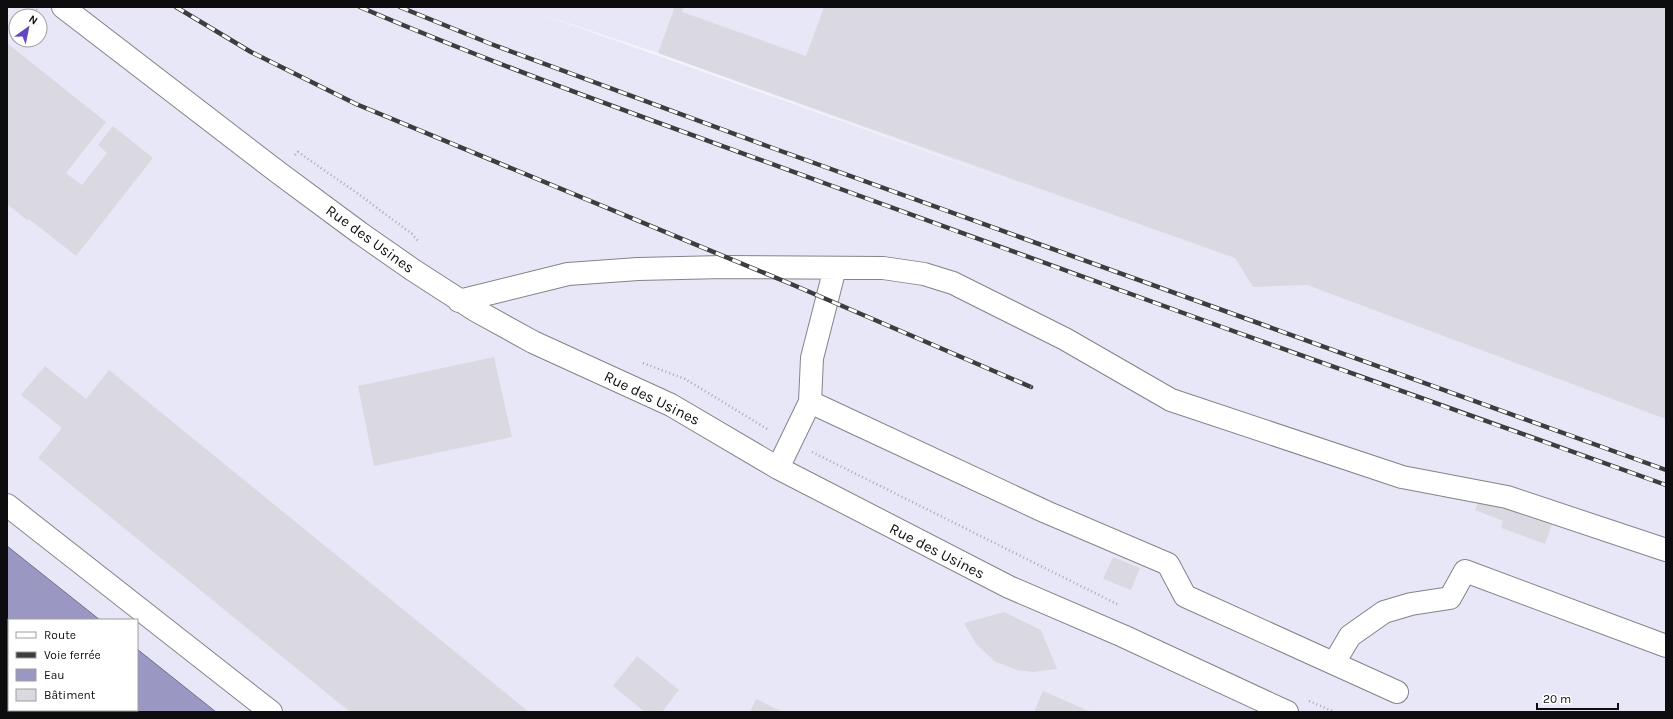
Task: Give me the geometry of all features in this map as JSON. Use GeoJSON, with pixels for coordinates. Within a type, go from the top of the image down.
{"type":"FeatureCollection","features":[{"type":"Feature","properties":{"kind":"street","name":"Rue des Usines"},"geometry":{"type":"LineString","coordinates":[[63,7],[292,182],[407,266],[459,301],[533,342],[671,405],[778,468],[1009,587],[1123,636],[1287,712]]}},
{"type":"Feature","properties":{"kind":"street"},"geometry":{"type":"LineString","coordinates":[[459,301],[568,274],[638,269],[723,267],[883,268],[924,274],[953,283],[1065,339],[1171,400],[1402,477],[1507,497],[1666,550]]}},
{"type":"Feature","properties":{"kind":"street"},"geometry":{"type":"LineString","coordinates":[[778,468],[810,402],[812,358],[835,268]]}},
{"type":"Feature","properties":{"kind":"street"},"geometry":{"type":"LineString","coordinates":[[810,402],[1046,512],[1168,564],[1185,596],[1397,692]]}},
{"type":"Feature","properties":{"kind":"street"},"geometry":{"type":"LineString","coordinates":[[7,505],[271,712]]}},
{"type":"Feature","properties":{"kind":"street"},"geometry":{"type":"LineString","coordinates":[[1334,663],[1350,636],[1384,612],[1411,604],[1450,598],[1465,571],[1552,605],[1666,646]]}},
{"type":"Feature","properties":{"kind":"path"},"geometry":{"type":"LineString","coordinates":[[685,379],[791,443],[817,454],[1120,605]]}},
{"type":"Feature","properties":{"kind":"path"},"geometry":{"type":"LineString","coordinates":[[1306,699],[1334,712]]}},
{"type":"Feature","properties":{"kind":"shaded area"},"geometry":{"type":"Polygon","coordinates":[[[7,7],[1666,7],[1666,712],[216,712],[138,650],[138,619],[99,619],[7,546],[7,7]],[[532,11],[1052,196],[658,53],[532,11]]]}},
{"type":"Feature","properties":{"kind":"water"},"geometry":{"type":"Polygon","coordinates":[[[7,546],[99,619],[8,619],[8,711],[138,711],[138,650],[216,712],[7,712],[7,546]]]}},
{"type":"Feature","properties":{"kind":"building"},"geometry":{"type":"Polygon","coordinates":[[[670,7],[684,7],[682,12],[806,56],[824,7],[1666,7],[1666,419],[1307,285],[1253,287],[1235,258],[658,53],[674,9],[670,7]]]}},
{"type":"Feature","properties":{"kind":"building"},"geometry":{"type":"Polygon","coordinates":[[[7,43],[8,48],[13,48],[106,122],[66,173],[82,185],[107,153],[98,145],[113,126],[153,158],[76,256],[29,219],[27,220],[7,204],[7,43]]]}},
{"type":"Feature","properties":{"kind":"building"},"geometry":{"type":"Polygon","coordinates":[[[494,357],[512,437],[374,466],[358,386],[494,357]]]}},
{"type":"Feature","properties":{"kind":"building"},"geometry":{"type":"Polygon","coordinates":[[[45,366],[86,399],[109,370],[529,712],[350,712],[38,458],[62,428],[21,395],[45,366]]]}},
{"type":"Feature","properties":{"kind":"building"},"geometry":{"type":"Polygon","coordinates":[[[1482,494],[1555,516],[1545,544],[1501,528],[1503,521],[1475,510],[1482,494]]]}},
{"type":"Feature","properties":{"kind":"building"},"geometry":{"type":"Polygon","coordinates":[[[1113,557],[1140,568],[1131,590],[1103,579],[1113,557]]]}},
{"type":"Feature","properties":{"kind":"building"},"geometry":{"type":"Polygon","coordinates":[[[1004,612],[1041,630],[1057,669],[1033,672],[1017,670],[994,661],[976,644],[964,623],[1004,612]]]}},
{"type":"Feature","properties":{"kind":"building"},"geometry":{"type":"Polygon","coordinates":[[[637,656],[679,690],[662,712],[645,712],[613,686],[637,656]]]}},
{"type":"Feature","properties":{"kind":"building"},"geometry":{"type":"Polygon","coordinates":[[[1043,691],[1091,712],[1034,712],[1043,691]]]}},
{"type":"Feature","properties":{"kind":"building"},"geometry":{"type":"Polygon","coordinates":[[[756,699],[783,712],[750,712],[756,699]]]}},
{"type":"Feature","properties":{"kind":"railway"},"geometry":{"type":"LineString","coordinates":[[176,7],[251,52],[356,104],[791,284],[1031,387]]}},
{"type":"Feature","properties":{"kind":"railway"},"geometry":{"type":"LineString","coordinates":[[360,7],[475,54],[649,119],[1245,335],[1666,485]]}},
{"type":"Feature","properties":{"kind":"railway"},"geometry":{"type":"LineString","coordinates":[[400,7],[491,44],[767,146],[1666,470]]}}]}
